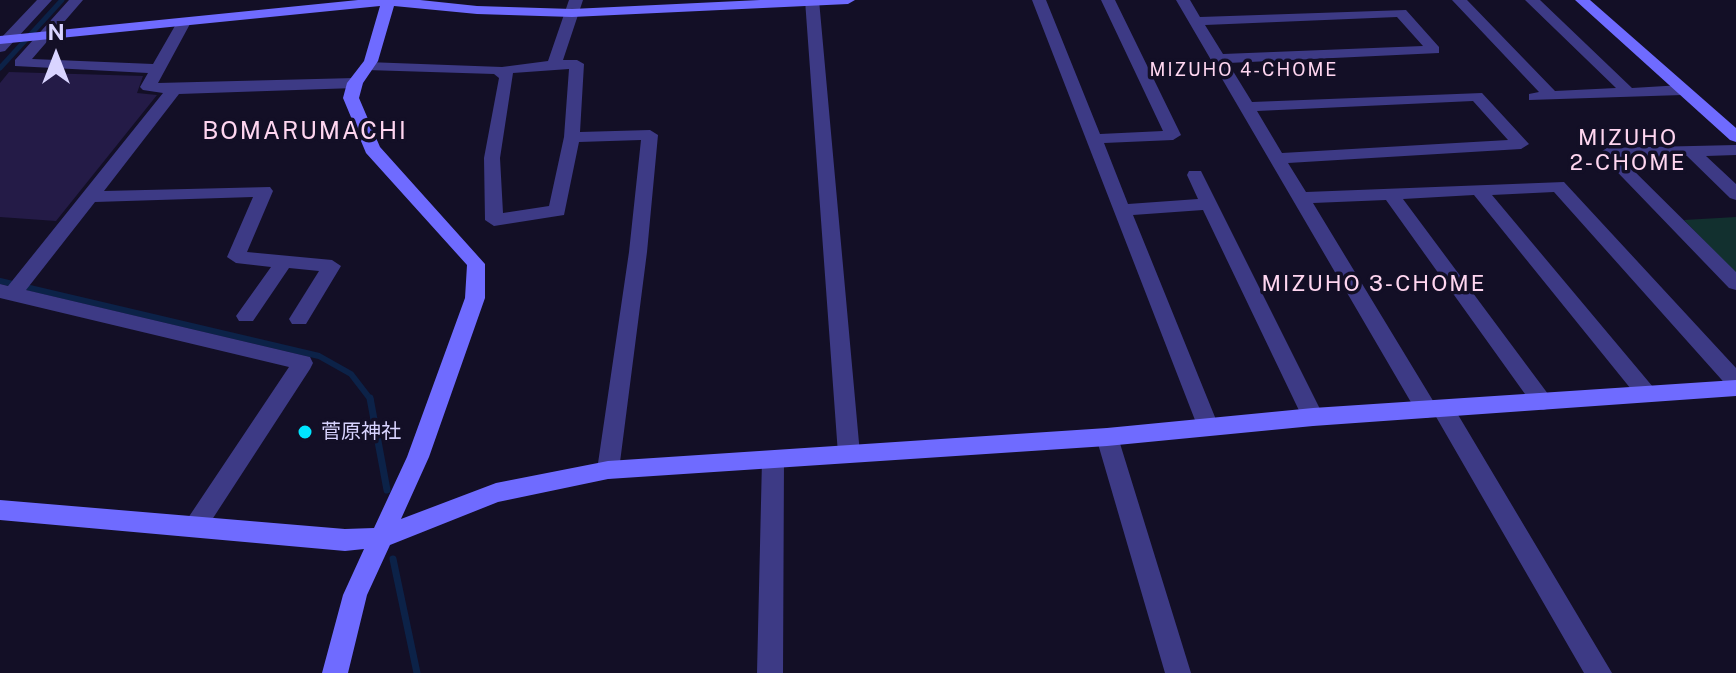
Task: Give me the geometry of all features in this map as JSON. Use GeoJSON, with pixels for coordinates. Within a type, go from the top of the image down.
{"type":"FeatureCollection","features":[{"type":"Feature","properties":{"kind":"street"},"geometry":{"type":"LineString","coordinates":[[45,0],[17,41],[20,63],[156,69]]}},
{"type":"Feature","properties":{"kind":"street"},"geometry":{"type":"LineString","coordinates":[[17,41],[76,0]]}},
{"type":"Feature","properties":{"kind":"street"},"geometry":{"type":"LineString","coordinates":[[17,41],[389,0],[477,10],[848,0]]}},
{"type":"Feature","properties":{"kind":"street"},"geometry":{"type":"LineString","coordinates":[[335,673],[355,595],[418,457],[475,298],[476,264],[372,149],[351,98],[355,83],[367,66],[389,0]]}},
{"type":"Feature","properties":{"kind":"street"},"geometry":{"type":"LineString","coordinates":[[1039,0],[1208,427]]}},
{"type":"Feature","properties":{"kind":"street"},"geometry":{"type":"LineString","coordinates":[[1093,139],[1176,141],[1108,0]]}},
{"type":"Feature","properties":{"kind":"street"},"geometry":{"type":"LineString","coordinates":[[1183,0],[1301,198],[1599,673]]}},
{"type":"Feature","properties":{"kind":"street"},"geometry":{"type":"LineString","coordinates":[[1459,0],[1542,96],[1682,90]]}},
{"type":"Feature","properties":{"kind":"street"},"geometry":{"type":"LineString","coordinates":[[1532,0],[1627,91]]}},
{"type":"Feature","properties":{"kind":"street"},"geometry":{"type":"LineString","coordinates":[[1582,0],[1736,137]]}},
{"type":"Feature","properties":{"kind":"street"},"geometry":{"type":"LineString","coordinates":[[812,1],[849,454]]}},
{"type":"Feature","properties":{"kind":"street"},"geometry":{"type":"LineString","coordinates":[[554,65],[574,6]]}},
{"type":"Feature","properties":{"kind":"street"},"geometry":{"type":"LineString","coordinates":[[1195,21],[1401,13],[1434,50],[1217,59]]}},
{"type":"Feature","properties":{"kind":"street"},"geometry":{"type":"LineString","coordinates":[[183,24],[148,87],[174,90],[355,83]]}},
{"type":"Feature","properties":{"kind":"street"},"geometry":{"type":"LineString","coordinates":[[367,66],[497,70],[502,73],[507,76],[492,158],[494,220],[558,211],[559,191],[572,137],[577,64],[512,68],[502,73]]}},
{"type":"Feature","properties":{"kind":"street"},"geometry":{"type":"LineString","coordinates":[[174,90],[12,289],[303,363],[196,525]]}},
{"type":"Feature","properties":{"kind":"street"},"geometry":{"type":"LineString","coordinates":[[1245,107],[1477,96],[1521,144],[1277,158]]}},
{"type":"Feature","properties":{"kind":"street"},"geometry":{"type":"LineString","coordinates":[[572,137],[650,135],[638,252],[608,470]]}},
{"type":"Feature","properties":{"kind":"street"},"geometry":{"type":"LineString","coordinates":[[1690,150],[1736,194]]}},
{"type":"Feature","properties":{"kind":"street"},"geometry":{"type":"LineString","coordinates":[[1736,150],[1607,153],[1736,283]]}},
{"type":"Feature","properties":{"kind":"street"},"geometry":{"type":"LineString","coordinates":[[1195,175],[1313,417]]}},
{"type":"Feature","properties":{"kind":"street"},"geometry":{"type":"LineString","coordinates":[[1301,198],[1558,186],[1736,385]]}},
{"type":"Feature","properties":{"kind":"street"},"geometry":{"type":"LineString","coordinates":[[1478,189],[1646,393]]}},
{"type":"Feature","properties":{"kind":"street"},"geometry":{"type":"LineString","coordinates":[[87,197],[264,191],[236,257],[332,266],[299,319]]}},
{"type":"Feature","properties":{"kind":"street"},"geometry":{"type":"LineString","coordinates":[[1390,193],[1543,402]]}},
{"type":"Feature","properties":{"kind":"street"},"geometry":{"type":"LineString","coordinates":[[1121,210],[1209,204]]}},
{"type":"Feature","properties":{"kind":"street"},"geometry":{"type":"LineString","coordinates":[[246,316],[283,263]]}},
{"type":"Feature","properties":{"kind":"street"},"geometry":{"type":"LineString","coordinates":[[0,510],[345,540],[380,538],[496,493],[608,470],[1107,437],[1313,417],[1736,385]]}},
{"type":"Feature","properties":{"kind":"street"},"geometry":{"type":"LineString","coordinates":[[1107,437],[1178,673]]}},
{"type":"Feature","properties":{"kind":"street"},"geometry":{"type":"LineString","coordinates":[[770,673],[773,460]]}},
{"type":"Feature","properties":{"kind":"green space"},"geometry":{"type":"Polygon","coordinates":[[[1736,217],[1736,274],[1684,220],[1736,217]]]}},
{"type":"Feature","properties":{"kind":"building"},"geometry":{"type":"Polygon","coordinates":[[[9,72],[143,76],[137,93],[157,95],[56,221],[0,217],[0,83],[9,72]]]}},
{"type":"Feature","properties":{"kind":"waterway"},"geometry":{"type":"LineString","coordinates":[[0,68],[62,0]]}},
{"type":"Feature","properties":{"kind":"waterway"},"geometry":{"type":"LineString","coordinates":[[0,281],[319,356],[351,374],[370,399]]}},
{"type":"Feature","properties":{"kind":"waterway"},"geometry":{"type":"LineString","coordinates":[[370,399],[387,490]]}},
{"type":"Feature","properties":{"kind":"waterway"},"geometry":{"type":"LineString","coordinates":[[393,559],[417,673]]}},
{"type":"Feature","properties":{"kind":"place","name":"菅原神社"},"geometry":{"type":"Point","coordinates":[305,432]}},
{"type":"Feature","properties":{"kind":"district","name":"MIZUHO 4-CHOME"},"geometry":{"type":"Point","coordinates":[1244,70]}},
{"type":"Feature","properties":{"kind":"district","name":"BOMARUMACHI"},"geometry":{"type":"Point","coordinates":[305,132]}},
{"type":"Feature","properties":{"kind":"district","name":"MIZUHO 2-CHOME"},"geometry":{"type":"Point","coordinates":[1628,150]}},
{"type":"Feature","properties":{"kind":"district","name":"MIZUHO 3-CHOME"},"geometry":{"type":"Point","coordinates":[1374,284]}}]}
